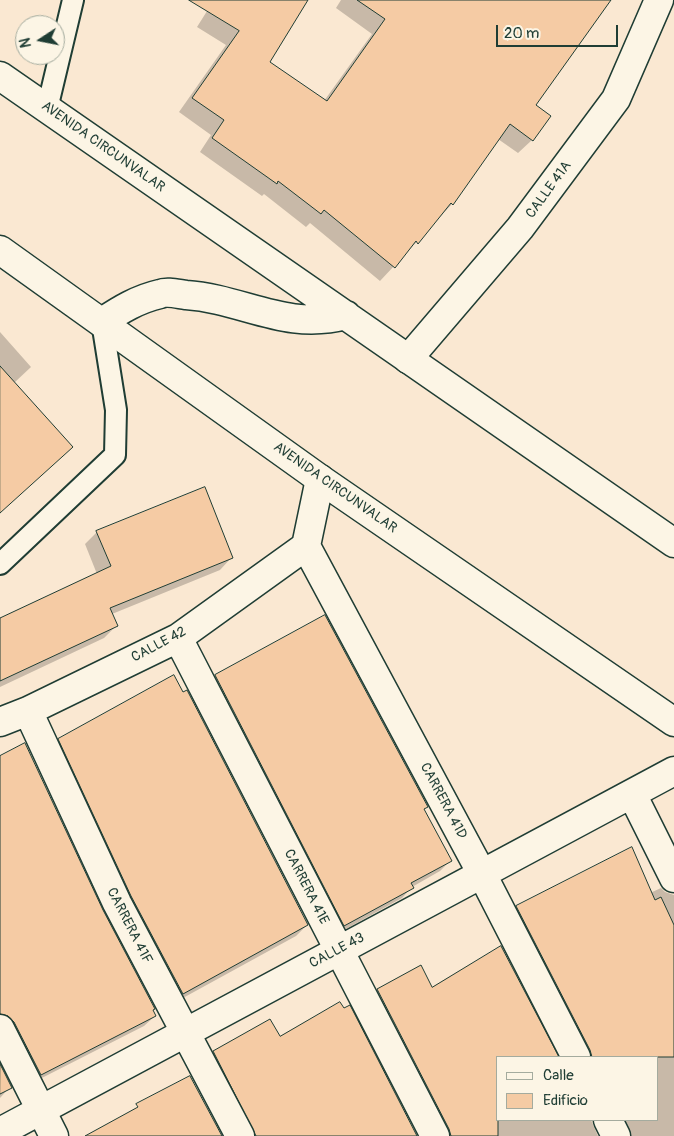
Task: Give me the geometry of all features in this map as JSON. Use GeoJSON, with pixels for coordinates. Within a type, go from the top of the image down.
{"type":"FeatureCollection","features":[{"type":"Feature","properties":{"kind":"main road","name":"CALLE 41A"},"geometry":{"type":"LineString","coordinates":[[408,359],[520,228],[616,99],[659,0]]}},
{"type":"Feature","properties":{"kind":"main road","name":"AVENIDA CIRCUNVALAR"},"geometry":{"type":"LineString","coordinates":[[0,76],[674,544]]}},
{"type":"Feature","properties":{"kind":"main road","name":"AVENIDA CIRCUNVALAR"},"geometry":{"type":"LineString","coordinates":[[0,250],[320,478],[674,722]]}},
{"type":"Feature","properties":{"kind":"main road"},"geometry":{"type":"LineString","coordinates":[[102,322],[128,306],[161,293],[206,296],[294,320],[326,320],[346,315]]}},
{"type":"Feature","properties":{"kind":"main road"},"geometry":{"type":"LineString","coordinates":[[306,546],[320,478]]}},
{"type":"Feature","properties":{"kind":"main road","name":"CALLE 42"},"geometry":{"type":"LineString","coordinates":[[0,722],[28,711],[178,638],[306,546]]}},
{"type":"Feature","properties":{"kind":"main road","name":"CARRERA 41D"},"geometry":{"type":"LineString","coordinates":[[306,546],[482,874],[575,1056]]}},
{"type":"Feature","properties":{"kind":"main road","name":"CARRERA 41E"},"geometry":{"type":"LineString","coordinates":[[178,638],[435,1136]]}},
{"type":"Feature","properties":{"kind":"main road","name":"CARRERA 41F"},"geometry":{"type":"LineString","coordinates":[[28,711],[117,904],[184,1034],[240,1136]]}},
{"type":"Feature","properties":{"kind":"main road","name":"CALLE 43"},"geometry":{"type":"LineString","coordinates":[[0,1132],[632,794],[671,777]]}},
{"type":"Feature","properties":{"kind":"main road"},"geometry":{"type":"LineString","coordinates":[[632,794],[674,878]]}},
{"type":"Feature","properties":{"kind":"main road"},"geometry":{"type":"LineString","coordinates":[[0,1029],[54,1136]]}},
{"type":"Feature","properties":{"kind":"main road"},"geometry":{"type":"LineString","coordinates":[[608,1121],[616,1136]]}},
{"type":"Feature","properties":{"kind":"lane"},"geometry":{"type":"LineString","coordinates":[[47,109],[73,0]]}},
{"type":"Feature","properties":{"kind":"lane"},"geometry":{"type":"LineString","coordinates":[[0,564],[115,455],[116,410],[102,322]]}},
{"type":"Feature","properties":{"kind":"building"},"geometry":{"type":"Polygon","coordinates":[[[189,0],[308,0],[270,62],[327,101],[385,19],[357,0],[611,0],[536,105],[551,116],[533,141],[510,124],[453,205],[451,203],[418,244],[416,241],[395,268],[324,210],[321,214],[278,181],[277,184],[212,138],[224,120],[192,98],[239,31],[189,0]]]}},
{"type":"Feature","properties":{"kind":"building"},"geometry":{"type":"Polygon","coordinates":[[[0,366],[73,447],[0,513],[0,366]]]}},
{"type":"Feature","properties":{"kind":"building"},"geometry":{"type":"Polygon","coordinates":[[[205,487],[233,558],[110,608],[118,626],[0,681],[0,618],[111,566],[96,531],[205,487]]]}},
{"type":"Feature","properties":{"kind":"building"},"geometry":{"type":"Polygon","coordinates":[[[325,615],[428,807],[424,809],[452,861],[411,883],[414,888],[344,926],[215,675],[325,615]]]}},
{"type":"Feature","properties":{"kind":"building"},"geometry":{"type":"Polygon","coordinates":[[[174,675],[183,692],[187,690],[308,925],[183,994],[131,896],[58,739],[174,675]]]}},
{"type":"Feature","properties":{"kind":"building"},"geometry":{"type":"Polygon","coordinates":[[[25,743],[103,910],[155,1009],[153,1010],[156,1016],[41,1075],[14,1022],[8,1016],[0,1014],[0,756],[25,743]]]}},
{"type":"Feature","properties":{"kind":"building"},"geometry":{"type":"Polygon","coordinates":[[[632,847],[655,900],[661,897],[674,925],[674,1057],[592,1056],[516,906],[632,847]]]}},
{"type":"Feature","properties":{"kind":"building"},"geometry":{"type":"Polygon","coordinates":[[[501,946],[558,1056],[497,1056],[498,1136],[451,1136],[377,989],[421,965],[432,987],[501,946]]]}},
{"type":"Feature","properties":{"kind":"building"},"geometry":{"type":"Polygon","coordinates":[[[340,1002],[344,1008],[350,1005],[417,1136],[256,1136],[213,1051],[270,1019],[280,1036],[340,1002]]]}},
{"type":"Feature","properties":{"kind":"building"},"geometry":{"type":"Polygon","coordinates":[[[0,1064],[12,1088],[0,1094],[0,1064]]]}},
{"type":"Feature","properties":{"kind":"building"},"geometry":{"type":"Polygon","coordinates":[[[190,1076],[222,1136],[85,1136],[138,1107],[136,1104],[190,1076]]]}}]}
